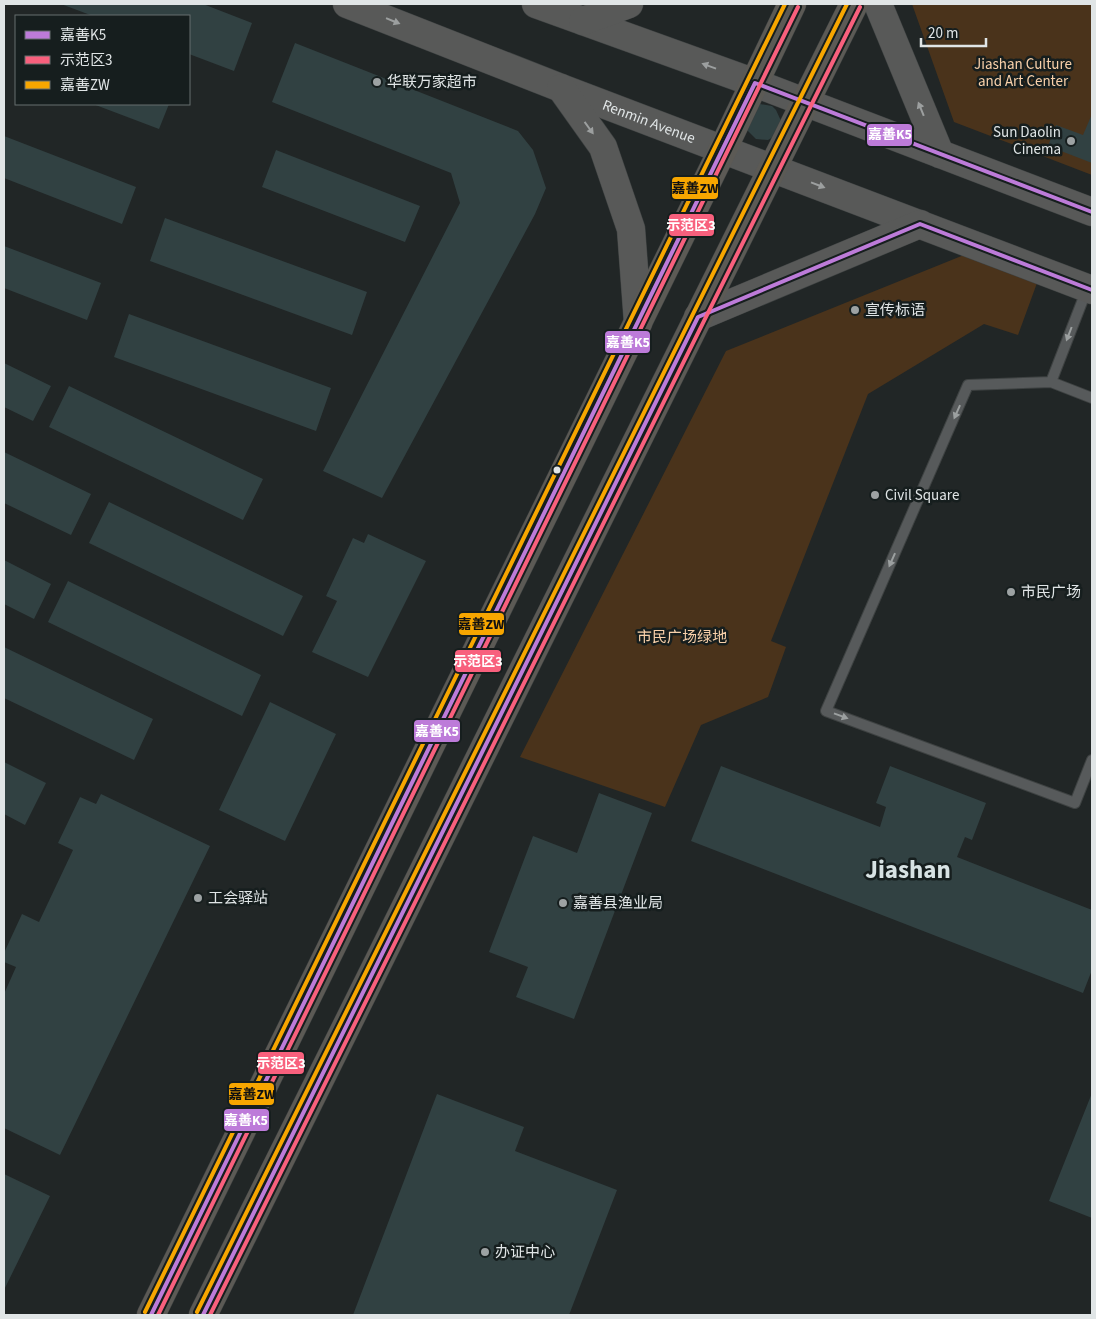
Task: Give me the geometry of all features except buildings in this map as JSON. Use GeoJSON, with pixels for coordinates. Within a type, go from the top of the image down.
{"type":"FeatureCollection","features":[{"type":"Feature","properties":{"kind":"main road","name":"Renmin Avenue"},"geometry":{"type":"LineString","coordinates":[[347,4],[561,88],[773,167],[1090,290]]}},
{"type":"Feature","properties":{"kind":"main road"},"geometry":{"type":"LineString","coordinates":[[536,4],[755,83],[1092,212]]}},
{"type":"Feature","properties":{"kind":"main road"},"geometry":{"type":"LineString","coordinates":[[583,21],[629,4]]}},
{"type":"Feature","properties":{"kind":"main road"},"geometry":{"type":"LineString","coordinates":[[151,1315],[638,323],[792,4]]}},
{"type":"Feature","properties":{"kind":"main road"},"geometry":{"type":"LineString","coordinates":[[203,1315],[854,4]]}},
{"type":"Feature","properties":{"kind":"main road"},"geometry":{"type":"LineString","coordinates":[[878,4],[940,154]]}},
{"type":"Feature","properties":{"kind":"main road"},"geometry":{"type":"LineString","coordinates":[[561,88],[603,147],[631,230],[638,323]]}},
{"type":"Feature","properties":{"kind":"main road"},"geometry":{"type":"LineString","coordinates":[[698,317],[920,224]]}},
{"type":"Feature","properties":{"kind":"lane"},"geometry":{"type":"LineString","coordinates":[[1050,382],[1090,290]]}},
{"type":"Feature","properties":{"kind":"lane"},"geometry":{"type":"LineString","coordinates":[[1092,398],[1050,382],[968,386],[826,711],[1075,803],[1092,760]]}},
{"type":"Feature","properties":{"kind":"green space","name":"Jiashan Culture and Art Center"},"geometry":{"type":"Polygon","coordinates":[[[912,4],[1092,4],[1092,175],[954,122],[912,4]]]}},
{"type":"Feature","properties":{"kind":"green space","name":"市民广场绿地"},"geometry":{"type":"Polygon","coordinates":[[[964,255],[1037,283],[1018,335],[984,324],[868,394],[771,641],[786,647],[768,697],[701,725],[665,807],[520,757],[726,351],[964,255]]]}},
{"type":"Feature","properties":{"kind":"transit line","name":"嘉善ZW"},"geometry":{"type":"LineString","coordinates":[[145,1312],[785,4]]}},
{"type":"Feature","properties":{"kind":"transit line","name":"嘉善ZW"},"geometry":{"type":"LineString","coordinates":[[197,1312],[847,4]]}},
{"type":"Feature","properties":{"kind":"transit line","name":"示范区3"},"geometry":{"type":"LineString","coordinates":[[158,1315],[798,7]]}},
{"type":"Feature","properties":{"kind":"transit line","name":"示范区3"},"geometry":{"type":"LineString","coordinates":[[210,1315],[860,7]]}},
{"type":"Feature","properties":{"kind":"transit line","name":"嘉善K5"},"geometry":{"type":"LineString","coordinates":[[151,1315],[755,83],[1092,212]]}},
{"type":"Feature","properties":{"kind":"transit line","name":"嘉善K5"},"geometry":{"type":"LineString","coordinates":[[203,1315],[698,317],[920,224],[1092,290]]}},
{"type":"Feature","properties":{"kind":"place","name":"华联万家超市"},"geometry":{"type":"Point","coordinates":[377,82]}},
{"type":"Feature","properties":{"kind":"place","name":"Sun Daolin Cinema"},"geometry":{"type":"Point","coordinates":[1071,141]}},
{"type":"Feature","properties":{"kind":"place","name":"宣传标语"},"geometry":{"type":"Point","coordinates":[855,310]}},
{"type":"Feature","properties":{"kind":"place","name":"Civil Square"},"geometry":{"type":"Point","coordinates":[875,495]}},
{"type":"Feature","properties":{"kind":"place","name":"市民广场"},"geometry":{"type":"Point","coordinates":[1011,592]}},
{"type":"Feature","properties":{"kind":"place","name":"工会驿站"},"geometry":{"type":"Point","coordinates":[198,898]}},
{"type":"Feature","properties":{"kind":"place","name":"嘉善县渔业局"},"geometry":{"type":"Point","coordinates":[563,903]}},
{"type":"Feature","properties":{"kind":"place","name":"办证中心"},"geometry":{"type":"Point","coordinates":[485,1252]}},
{"type":"Feature","properties":{"kind":"district","name":"Jiashan"},"geometry":{"type":"Point","coordinates":[908,870]}}]}
